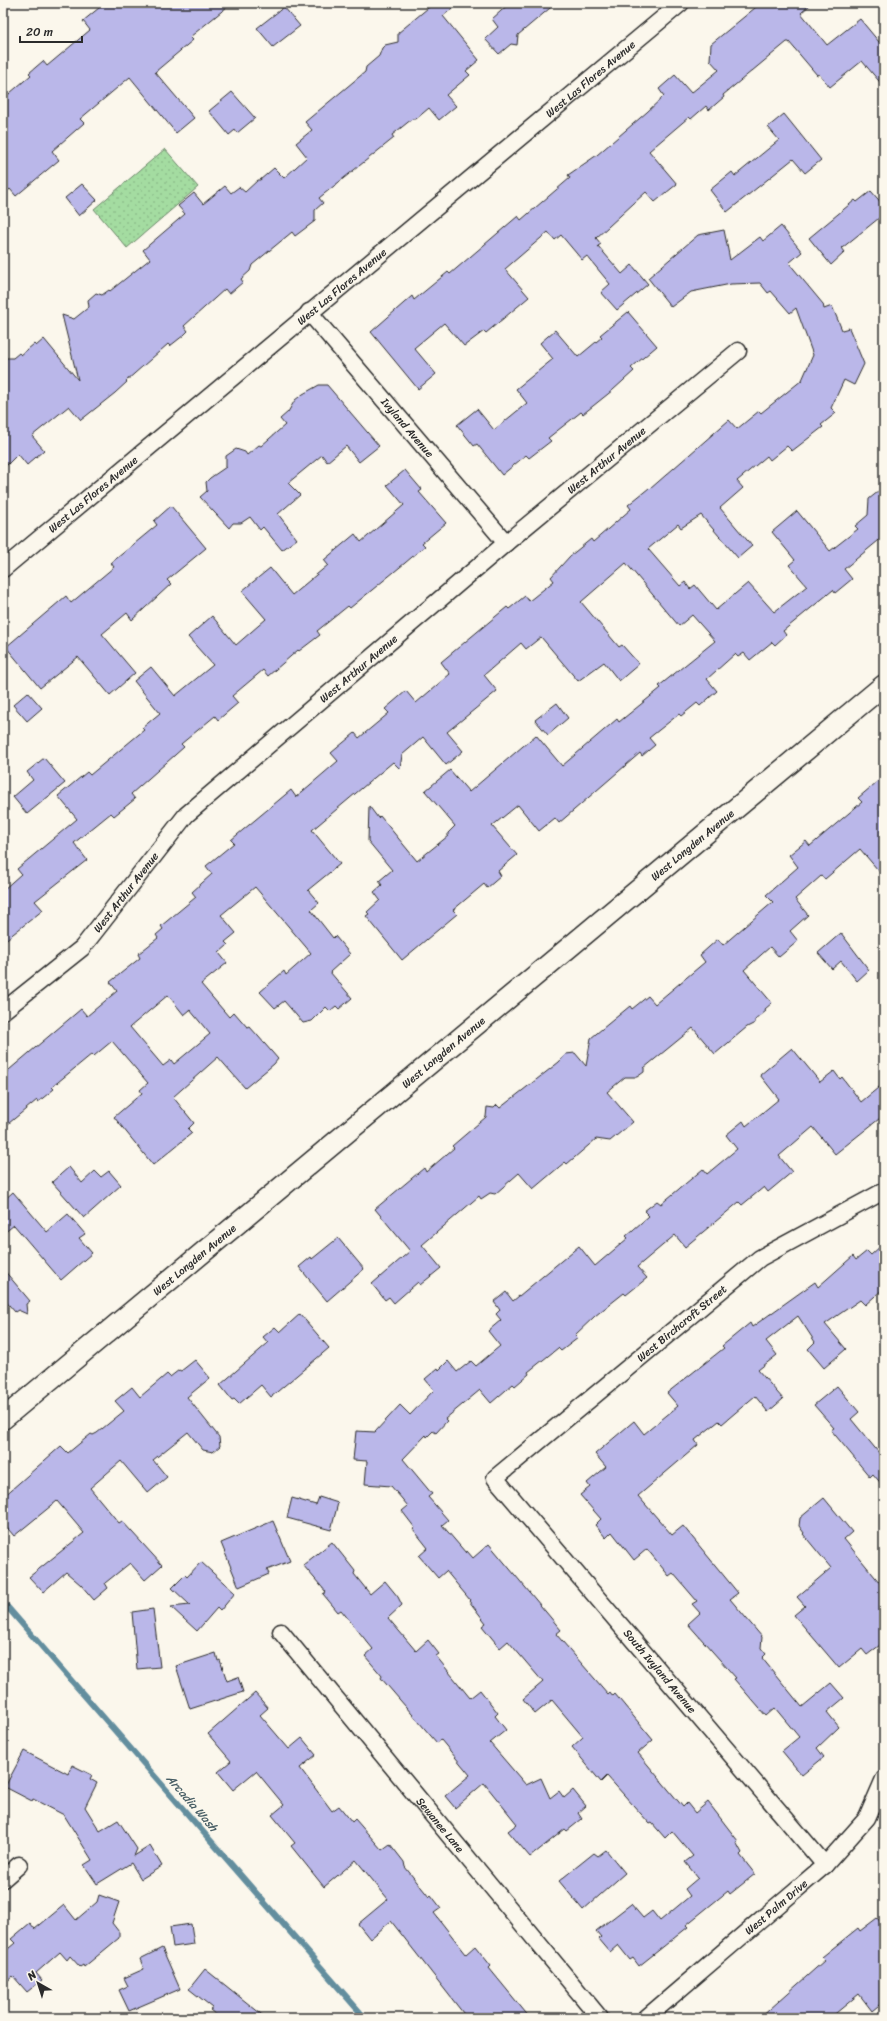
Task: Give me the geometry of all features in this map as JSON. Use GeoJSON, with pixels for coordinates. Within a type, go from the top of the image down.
{"type":"FeatureCollection","features":[{"type":"Feature","properties":{"kind":"street","name":"West Las Flores Avenue"},"geometry":{"type":"LineString","coordinates":[[3,570],[309,312],[681,3]]}},
{"type":"Feature","properties":{"kind":"street","name":"Ivyland Avenue"},"geometry":{"type":"LineString","coordinates":[[309,312],[506,543]]}},
{"type":"Feature","properties":{"kind":"street","name":"West Arthur Avenue"},"geometry":{"type":"LineString","coordinates":[[3,1011],[82,948],[186,814],[506,543],[738,351]]}},
{"type":"Feature","properties":{"kind":"street","name":"West Longden Avenue"},"geometry":{"type":"LineString","coordinates":[[3,1419],[884,685]]}},
{"type":"Feature","properties":{"kind":"street","name":"West Birchcroft Street"},"geometry":{"type":"LineString","coordinates":[[495,1478],[760,1258],[884,1191]]}},
{"type":"Feature","properties":{"kind":"street","name":"South Ivyland Avenue"},"geometry":{"type":"LineString","coordinates":[[495,1478],[825,1865]]}},
{"type":"Feature","properties":{"kind":"street","name":"Sewanee Lane"},"geometry":{"type":"LineString","coordinates":[[281,1632],[600,2018]]}},
{"type":"Feature","properties":{"kind":"street","name":"West Palm Drive"},"geometry":{"type":"LineString","coordinates":[[646,2018],[825,1865],[867,1818],[884,1779]]}},
{"type":"Feature","properties":{"kind":"street"},"geometry":{"type":"LineString","coordinates":[[3,1879],[19,1865]]}},
{"type":"Feature","properties":{"kind":"green space"},"geometry":{"type":"Polygon","coordinates":[[[165,149],[198,187],[127,248],[94,209],[165,149]]]}},
{"type":"Feature","properties":{"kind":"building"},"geometry":{"type":"Polygon","coordinates":[[[105,3],[232,3],[190,37],[193,40],[155,72],[194,118],[176,133],[130,77],[80,119],[84,123],[52,151],[59,160],[16,196],[10,189],[3,195],[3,99],[31,75],[29,73],[43,61],[47,66],[90,30],[83,21],[105,3]]]}},
{"type":"Feature","properties":{"kind":"building"},"geometry":{"type":"Polygon","coordinates":[[[434,3],[459,3],[443,16],[479,60],[466,71],[470,75],[446,95],[456,106],[439,120],[429,108],[416,119],[412,119],[392,135],[394,138],[319,198],[323,203],[315,210],[315,221],[295,236],[292,232],[252,265],[250,271],[241,279],[243,282],[229,294],[225,289],[184,326],[188,331],[184,335],[170,346],[168,344],[126,381],[127,382],[115,393],[81,420],[69,406],[32,436],[44,450],[27,465],[18,454],[3,469],[3,358],[13,358],[19,353],[21,355],[34,344],[36,346],[44,339],[78,380],[62,315],[74,319],[89,307],[88,300],[96,293],[102,295],[109,290],[110,291],[150,259],[143,250],[185,214],[178,206],[194,193],[203,204],[225,186],[231,193],[239,187],[245,192],[274,168],[284,178],[307,157],[296,143],[312,130],[305,122],[365,72],[366,67],[379,56],[385,45],[398,42],[398,33],[434,3]]]}},
{"type":"Feature","properties":{"kind":"building"},"geometry":{"type":"Polygon","coordinates":[[[510,3],[556,3],[518,35],[517,45],[511,44],[499,54],[485,39],[498,27],[492,19],[510,3]]]}},
{"type":"Feature","properties":{"kind":"building"},"geometry":{"type":"Polygon","coordinates":[[[761,3],[812,3],[801,13],[827,45],[860,19],[884,48],[884,87],[862,61],[830,87],[819,74],[817,75],[789,42],[787,42],[723,95],[724,97],[709,110],[706,106],[691,119],[689,117],[649,151],[677,184],[655,202],[646,192],[596,238],[601,244],[598,246],[622,274],[632,265],[648,284],[617,310],[601,292],[610,284],[587,256],[582,260],[561,235],[555,240],[548,232],[505,269],[529,297],[486,333],[484,331],[464,346],[444,323],[414,348],[436,374],[418,389],[371,332],[412,296],[414,300],[448,272],[450,274],[518,216],[521,220],[570,178],[568,175],[597,155],[664,96],[659,89],[675,75],[691,93],[719,70],[710,60],[711,44],[761,3]]]}},
{"type":"Feature","properties":{"kind":"building"},"geometry":{"type":"Polygon","coordinates":[[[284,7],[300,26],[273,47],[257,28],[284,7]]]}},
{"type":"Feature","properties":{"kind":"building"},"geometry":{"type":"Polygon","coordinates":[[[232,92],[255,118],[237,133],[235,130],[229,135],[209,111],[232,92]]]}},
{"type":"Feature","properties":{"kind":"building"},"geometry":{"type":"Polygon","coordinates":[[[784,114],[821,160],[805,173],[793,159],[727,212],[710,190],[732,172],[735,176],[779,140],[768,127],[784,114]]]}},
{"type":"Feature","properties":{"kind":"building"},"geometry":{"type":"Polygon","coordinates":[[[82,184],[97,200],[79,216],[65,198],[82,184]]]}},
{"type":"Feature","properties":{"kind":"building"},"geometry":{"type":"Polygon","coordinates":[[[871,191],[884,206],[884,214],[842,248],[845,252],[831,265],[809,238],[855,200],[857,202],[871,191]]]}},
{"type":"Feature","properties":{"kind":"building"},"geometry":{"type":"Polygon","coordinates":[[[781,226],[802,252],[789,263],[823,304],[824,309],[832,306],[842,330],[849,328],[864,364],[854,385],[844,380],[831,408],[836,413],[821,425],[823,427],[792,451],[787,446],[770,460],[767,456],[737,481],[743,488],[720,508],[752,546],[738,558],[701,515],[681,528],[678,524],[648,549],[680,586],[685,582],[690,589],[695,585],[716,610],[748,583],[774,612],[807,586],[789,565],[795,560],[772,532],[797,511],[830,551],[858,529],[855,526],[868,515],[869,499],[884,487],[884,536],[844,569],[852,579],[835,593],[833,590],[783,631],[786,635],[775,645],[772,642],[750,660],[744,653],[738,657],[735,654],[707,679],[717,691],[700,706],[697,703],[681,716],[679,714],[649,738],[655,745],[642,756],[640,753],[559,823],[555,818],[539,831],[518,805],[492,826],[517,855],[498,871],[501,876],[487,888],[484,884],[453,910],[457,914],[402,960],[366,916],[369,914],[367,912],[380,900],[374,892],[382,885],[379,881],[392,870],[368,841],[369,806],[378,818],[380,816],[417,861],[448,836],[448,833],[455,826],[425,791],[450,770],[469,792],[536,735],[562,766],[617,719],[619,722],[661,688],[659,686],[715,641],[692,615],[679,626],[626,563],[581,602],[619,647],[622,645],[639,664],[619,681],[604,662],[578,681],[541,637],[526,649],[521,643],[484,675],[497,691],[447,732],[463,751],[446,765],[423,737],[402,755],[400,769],[393,762],[312,830],[340,864],[308,890],[319,903],[311,910],[333,938],[335,936],[350,954],[330,972],[352,998],[339,1009],[336,1006],[330,1011],[326,1007],[312,1021],[303,1023],[284,1001],[275,1008],[260,992],[284,971],[286,975],[311,953],[255,887],[221,915],[236,933],[225,942],[228,945],[219,953],[227,963],[201,984],[229,1017],[234,1012],[247,1027],[249,1026],[278,1059],[274,1064],[245,1088],[218,1057],[173,1097],[194,1123],[188,1129],[192,1133],[153,1165],[114,1117],[142,1093],[140,1090],[148,1083],[112,1041],[94,1056],[92,1054],[52,1087],[54,1089],[38,1102],[37,1100],[3,1128],[3,1075],[81,1009],[87,1016],[117,991],[110,982],[140,958],[138,954],[158,938],[156,935],[163,929],[161,926],[196,897],[192,892],[212,874],[206,866],[234,843],[231,840],[291,790],[296,797],[338,761],[331,753],[355,733],[359,738],[389,713],[385,709],[406,691],[416,703],[450,674],[441,662],[507,607],[509,609],[525,596],[529,601],[554,581],[551,577],[570,556],[591,539],[593,542],[631,509],[628,505],[649,488],[650,489],[729,420],[737,429],[759,411],[761,413],[802,380],[813,355],[796,308],[790,313],[771,291],[768,293],[760,283],[731,284],[691,292],[671,307],[648,278],[698,235],[724,230],[730,260],[760,237],[763,241],[781,226]],[[168,995],[130,1027],[163,1066],[171,1060],[174,1064],[210,1034],[190,1010],[184,1015],[168,995]]]}},
{"type":"Feature","properties":{"kind":"building"},"geometry":{"type":"Polygon","coordinates":[[[628,312],[657,346],[631,368],[634,371],[613,390],[583,414],[581,412],[548,438],[551,441],[529,458],[526,455],[502,475],[477,444],[474,446],[457,425],[477,409],[494,430],[527,403],[516,389],[553,359],[540,343],[555,330],[578,357],[602,337],[600,335],[628,312]]]}},
{"type":"Feature","properties":{"kind":"building"},"geometry":{"type":"Polygon","coordinates":[[[319,385],[327,385],[379,446],[359,462],[346,446],[327,462],[322,455],[288,483],[300,495],[278,514],[297,539],[282,550],[263,527],[260,530],[250,517],[241,523],[233,523],[229,528],[200,497],[207,491],[206,482],[226,467],[226,456],[236,449],[245,452],[247,455],[259,445],[261,446],[285,425],[280,419],[288,412],[295,400],[319,385]]]}},
{"type":"Feature","properties":{"kind":"building"},"geometry":{"type":"Polygon","coordinates":[[[405,470],[422,490],[419,492],[446,523],[422,543],[425,546],[405,563],[350,608],[348,606],[317,631],[320,635],[299,651],[298,650],[268,676],[263,670],[232,696],[238,703],[218,720],[215,716],[181,744],[184,747],[131,794],[135,799],[114,816],[111,813],[74,843],[87,860],[35,901],[43,910],[3,942],[3,890],[21,874],[17,869],[77,819],[58,796],[87,772],[90,775],[144,730],[142,728],[160,713],[134,681],[151,667],[175,696],[213,665],[188,637],[212,616],[236,645],[266,619],[242,591],[270,568],[292,595],[328,565],[324,560],[355,534],[361,542],[404,505],[387,485],[405,470]]]}},
{"type":"Feature","properties":{"kind":"building"},"geometry":{"type":"Polygon","coordinates":[[[171,506],[206,548],[167,580],[171,584],[132,620],[127,613],[102,634],[135,673],[110,695],[78,657],[40,688],[6,647],[66,596],[71,603],[114,567],[111,563],[157,525],[154,521],[171,506]]]}},
{"type":"Feature","properties":{"kind":"building"},"geometry":{"type":"Polygon","coordinates":[[[28,692],[42,708],[27,721],[13,705],[28,692]]]}},
{"type":"Feature","properties":{"kind":"building"},"geometry":{"type":"Polygon","coordinates":[[[557,703],[568,718],[548,735],[535,720],[557,703]]]}},
{"type":"Feature","properties":{"kind":"building"},"geometry":{"type":"Polygon","coordinates":[[[44,758],[65,783],[27,814],[13,797],[33,780],[27,772],[44,758]]]}},
{"type":"Feature","properties":{"kind":"building"},"geometry":{"type":"Polygon","coordinates":[[[884,776],[884,877],[860,849],[825,879],[821,876],[795,899],[808,915],[790,931],[798,941],[779,957],[770,947],[744,970],[772,1003],[765,1009],[766,1011],[755,1020],[755,1023],[747,1027],[715,1054],[693,1028],[644,1068],[644,1072],[637,1077],[625,1077],[607,1092],[633,1122],[610,1141],[596,1139],[567,1164],[565,1162],[533,1189],[519,1173],[495,1194],[490,1193],[481,1199],[479,1196],[422,1245],[441,1268],[420,1285],[418,1282],[394,1303],[389,1297],[385,1300],[372,1284],[410,1251],[375,1209],[424,1168],[426,1172],[454,1148],[452,1146],[486,1117],[487,1107],[494,1108],[497,1105],[500,1108],[559,1062],[566,1054],[575,1053],[586,1066],[591,1038],[630,1006],[632,1009],[648,996],[655,1004],[705,962],[700,955],[718,939],[723,945],[773,902],[766,895],[798,867],[789,855],[806,841],[810,846],[862,802],[858,798],[884,776]]]}},
{"type":"Feature","properties":{"kind":"building"},"geometry":{"type":"Polygon","coordinates":[[[841,933],[869,970],[857,981],[841,961],[832,969],[818,953],[841,933]]]}},
{"type":"Feature","properties":{"kind":"building"},"geometry":{"type":"Polygon","coordinates":[[[792,1048],[820,1082],[834,1071],[840,1079],[842,1077],[861,1102],[884,1083],[884,1115],[835,1154],[813,1127],[779,1156],[792,1172],[768,1192],[764,1187],[742,1205],[739,1202],[685,1247],[675,1235],[637,1267],[647,1278],[626,1295],[624,1293],[595,1316],[575,1335],[578,1338],[561,1351],[558,1348],[528,1372],[529,1374],[515,1386],[513,1384],[491,1403],[480,1390],[445,1419],[447,1421],[436,1433],[433,1431],[427,1437],[426,1435],[403,1459],[432,1494],[428,1497],[448,1520],[442,1525],[466,1553],[467,1551],[473,1558],[489,1544],[561,1630],[556,1634],[608,1694],[610,1692],[613,1696],[615,1694],[653,1740],[638,1753],[683,1807],[687,1803],[695,1813],[708,1802],[738,1841],[736,1842],[742,1853],[740,1855],[755,1874],[730,1894],[728,1891],[686,1925],[688,1927],[639,1966],[633,1958],[630,1960],[618,1945],[610,1952],[599,1939],[601,1937],[596,1931],[631,1904],[643,1918],[652,1911],[660,1921],[690,1896],[685,1889],[698,1878],[685,1862],[693,1856],[672,1831],[665,1838],[652,1823],[650,1824],[607,1776],[601,1782],[572,1747],[583,1737],[552,1700],[535,1714],[523,1699],[543,1682],[508,1641],[500,1648],[482,1626],[486,1623],[469,1601],[470,1600],[446,1571],[438,1578],[419,1556],[428,1548],[413,1529],[415,1528],[402,1511],[408,1506],[391,1486],[365,1484],[367,1461],[353,1460],[356,1431],[375,1432],[400,1405],[410,1415],[434,1390],[425,1379],[438,1368],[439,1370],[448,1361],[457,1372],[471,1361],[476,1366],[500,1346],[488,1331],[501,1320],[496,1314],[500,1310],[494,1302],[506,1292],[513,1301],[579,1246],[595,1266],[628,1238],[626,1236],[649,1216],[644,1211],[657,1201],[661,1204],[703,1169],[707,1174],[737,1149],[726,1135],[743,1121],[746,1126],[779,1099],[760,1075],[792,1048]]]}},
{"type":"Feature","properties":{"kind":"building"},"geometry":{"type":"Polygon","coordinates":[[[69,1167],[82,1183],[95,1171],[101,1177],[109,1171],[121,1185],[84,1218],[52,1182],[69,1167]]]}},
{"type":"Feature","properties":{"kind":"building"},"geometry":{"type":"Polygon","coordinates":[[[13,1192],[47,1232],[68,1214],[85,1234],[79,1238],[92,1253],[61,1280],[14,1225],[3,1234],[3,1201],[13,1192]]]}},
{"type":"Feature","properties":{"kind":"building"},"geometry":{"type":"Polygon","coordinates":[[[338,1238],[364,1269],[327,1301],[299,1267],[311,1257],[312,1259],[338,1238]]]}},
{"type":"Feature","properties":{"kind":"building"},"geometry":{"type":"Polygon","coordinates":[[[884,1243],[884,1288],[865,1305],[860,1300],[825,1324],[846,1349],[824,1368],[808,1349],[815,1342],[798,1316],[766,1341],[777,1355],[758,1370],[783,1399],[768,1412],[755,1396],[722,1424],[719,1421],[695,1440],[698,1445],[638,1496],[672,1535],[683,1526],[738,1593],[730,1599],[762,1637],[761,1648],[766,1654],[762,1658],[802,1707],[831,1683],[844,1698],[827,1712],[839,1727],[817,1748],[824,1757],[802,1775],[782,1751],[799,1737],[775,1708],[766,1716],[734,1679],[736,1678],[688,1624],[700,1613],[692,1604],[697,1601],[673,1573],[669,1576],[647,1549],[634,1560],[612,1532],[606,1538],[595,1525],[601,1519],[580,1495],[590,1487],[587,1483],[606,1467],[595,1454],[634,1421],[644,1434],[678,1406],[667,1393],[724,1348],[722,1346],[750,1323],[752,1327],[815,1282],[818,1287],[853,1256],[856,1260],[867,1251],[871,1255],[884,1243]]]}},
{"type":"Feature","properties":{"kind":"building"},"geometry":{"type":"Polygon","coordinates":[[[3,1269],[30,1301],[26,1304],[27,1314],[18,1310],[15,1312],[3,1298],[3,1269]]]}},
{"type":"Feature","properties":{"kind":"building"},"geometry":{"type":"Polygon","coordinates":[[[300,1314],[329,1348],[271,1397],[261,1385],[239,1404],[234,1399],[232,1400],[220,1385],[268,1343],[263,1337],[275,1327],[280,1332],[300,1314]]]}},
{"type":"Feature","properties":{"kind":"building"},"geometry":{"type":"Polygon","coordinates":[[[195,1360],[210,1378],[187,1397],[219,1437],[220,1446],[213,1452],[203,1450],[188,1432],[153,1460],[167,1477],[148,1493],[121,1461],[90,1488],[119,1523],[122,1521],[162,1565],[145,1580],[130,1563],[105,1583],[108,1588],[94,1600],[81,1585],[66,1572],[43,1592],[29,1577],[84,1533],[57,1501],[14,1536],[3,1523],[3,1497],[61,1446],[68,1453],[91,1434],[93,1435],[97,1433],[124,1411],[115,1401],[132,1387],[140,1397],[167,1374],[170,1377],[179,1370],[181,1371],[195,1360]]]}},
{"type":"Feature","properties":{"kind":"building"},"geometry":{"type":"Polygon","coordinates":[[[837,1386],[859,1412],[851,1419],[884,1459],[884,1487],[873,1474],[870,1477],[831,1430],[834,1428],[814,1405],[837,1386]]]}},
{"type":"Feature","properties":{"kind":"building"},"geometry":{"type":"Polygon","coordinates":[[[319,1497],[338,1503],[331,1530],[287,1518],[292,1498],[316,1505],[319,1497]]]}},
{"type":"Feature","properties":{"kind":"building"},"geometry":{"type":"Polygon","coordinates":[[[824,1498],[852,1532],[844,1539],[884,1588],[884,1642],[867,1655],[862,1649],[839,1668],[794,1615],[805,1606],[797,1597],[831,1568],[803,1534],[804,1533],[799,1526],[800,1518],[824,1498]]]}},
{"type":"Feature","properties":{"kind":"building"},"geometry":{"type":"Polygon","coordinates":[[[273,1521],[290,1561],[267,1570],[269,1574],[239,1587],[221,1543],[273,1521]]]}},
{"type":"Feature","properties":{"kind":"building"},"geometry":{"type":"Polygon","coordinates":[[[332,1542],[355,1571],[354,1574],[370,1594],[385,1581],[398,1597],[402,1605],[388,1618],[416,1651],[428,1640],[439,1654],[436,1656],[470,1698],[480,1690],[498,1713],[495,1716],[506,1730],[490,1743],[526,1785],[541,1778],[550,1798],[559,1791],[564,1798],[573,1790],[586,1806],[578,1813],[582,1819],[567,1831],[565,1829],[530,1857],[508,1831],[517,1824],[484,1783],[455,1808],[445,1796],[470,1775],[441,1740],[437,1743],[381,1678],[382,1676],[365,1656],[373,1649],[341,1610],[338,1612],[323,1594],[326,1592],[303,1565],[332,1542]]]}},
{"type":"Feature","properties":{"kind":"building"},"geometry":{"type":"Polygon","coordinates":[[[201,1562],[235,1593],[220,1611],[217,1608],[197,1631],[171,1607],[190,1605],[172,1588],[185,1575],[187,1577],[201,1562]]]}},
{"type":"Feature","properties":{"kind":"building"},"geometry":{"type":"Polygon","coordinates":[[[153,1609],[160,1667],[137,1669],[132,1612],[153,1609]]]}},
{"type":"Feature","properties":{"kind":"building"},"geometry":{"type":"Polygon","coordinates":[[[216,1653],[227,1681],[238,1677],[243,1692],[190,1709],[176,1666],[216,1653]]]}},
{"type":"Feature","properties":{"kind":"building"},"geometry":{"type":"Polygon","coordinates":[[[255,1693],[268,1708],[260,1715],[289,1749],[302,1738],[316,1755],[300,1768],[332,1811],[339,1806],[352,1822],[355,1819],[382,1850],[390,1844],[404,1862],[405,1867],[429,1897],[431,1895],[441,1908],[434,1913],[466,1954],[475,1946],[491,1966],[489,1968],[530,2018],[467,2018],[391,1921],[370,1939],[358,1924],[388,1899],[356,1860],[324,1887],[291,1846],[295,1843],[272,1815],[284,1805],[256,1771],[233,1790],[218,1772],[231,1761],[208,1734],[255,1693]]]}},
{"type":"Feature","properties":{"kind":"building"},"geometry":{"type":"Polygon","coordinates":[[[24,1751],[68,1774],[72,1765],[92,1775],[90,1779],[97,1783],[85,1807],[100,1831],[118,1820],[137,1849],[134,1856],[150,1846],[162,1866],[141,1879],[131,1863],[97,1884],[84,1865],[92,1860],[64,1815],[5,1787],[24,1751]]]}},
{"type":"Feature","properties":{"kind":"building"},"geometry":{"type":"Polygon","coordinates":[[[606,1850],[625,1873],[583,1910],[559,1881],[594,1853],[598,1856],[606,1850]]]}},
{"type":"Feature","properties":{"kind":"building"},"geometry":{"type":"Polygon","coordinates":[[[99,1895],[119,1902],[112,1923],[119,1932],[119,1938],[84,1967],[83,1965],[80,1967],[70,1956],[67,1960],[60,1952],[36,1973],[42,1980],[27,1992],[13,1976],[3,1985],[3,1953],[15,1943],[11,1939],[30,1923],[35,1929],[64,1905],[76,1920],[97,1902],[99,1895]]]}},
{"type":"Feature","properties":{"kind":"building"},"geometry":{"type":"Polygon","coordinates":[[[877,1918],[884,1926],[884,2001],[872,2011],[859,1994],[830,2018],[760,2018],[825,1960],[822,1957],[858,1928],[860,1931],[877,1918]]]}},
{"type":"Feature","properties":{"kind":"building"},"geometry":{"type":"Polygon","coordinates":[[[191,1924],[194,1944],[173,1947],[170,1927],[191,1924]]]}},
{"type":"Feature","properties":{"kind":"building"},"geometry":{"type":"Polygon","coordinates":[[[162,1948],[180,1989],[129,2011],[119,1990],[128,1986],[124,1978],[144,1969],[140,1959],[162,1948]]]}},
{"type":"Feature","properties":{"kind":"building"},"geometry":{"type":"Polygon","coordinates":[[[205,1969],[266,2018],[220,2018],[210,2010],[213,2008],[189,1989],[205,1969]]]}},
{"type":"Feature","properties":{"kind":"waterway","name":"Arcadia Wash"},"geometry":{"type":"LineString","coordinates":[[3,1602],[365,2018]]}}]}
